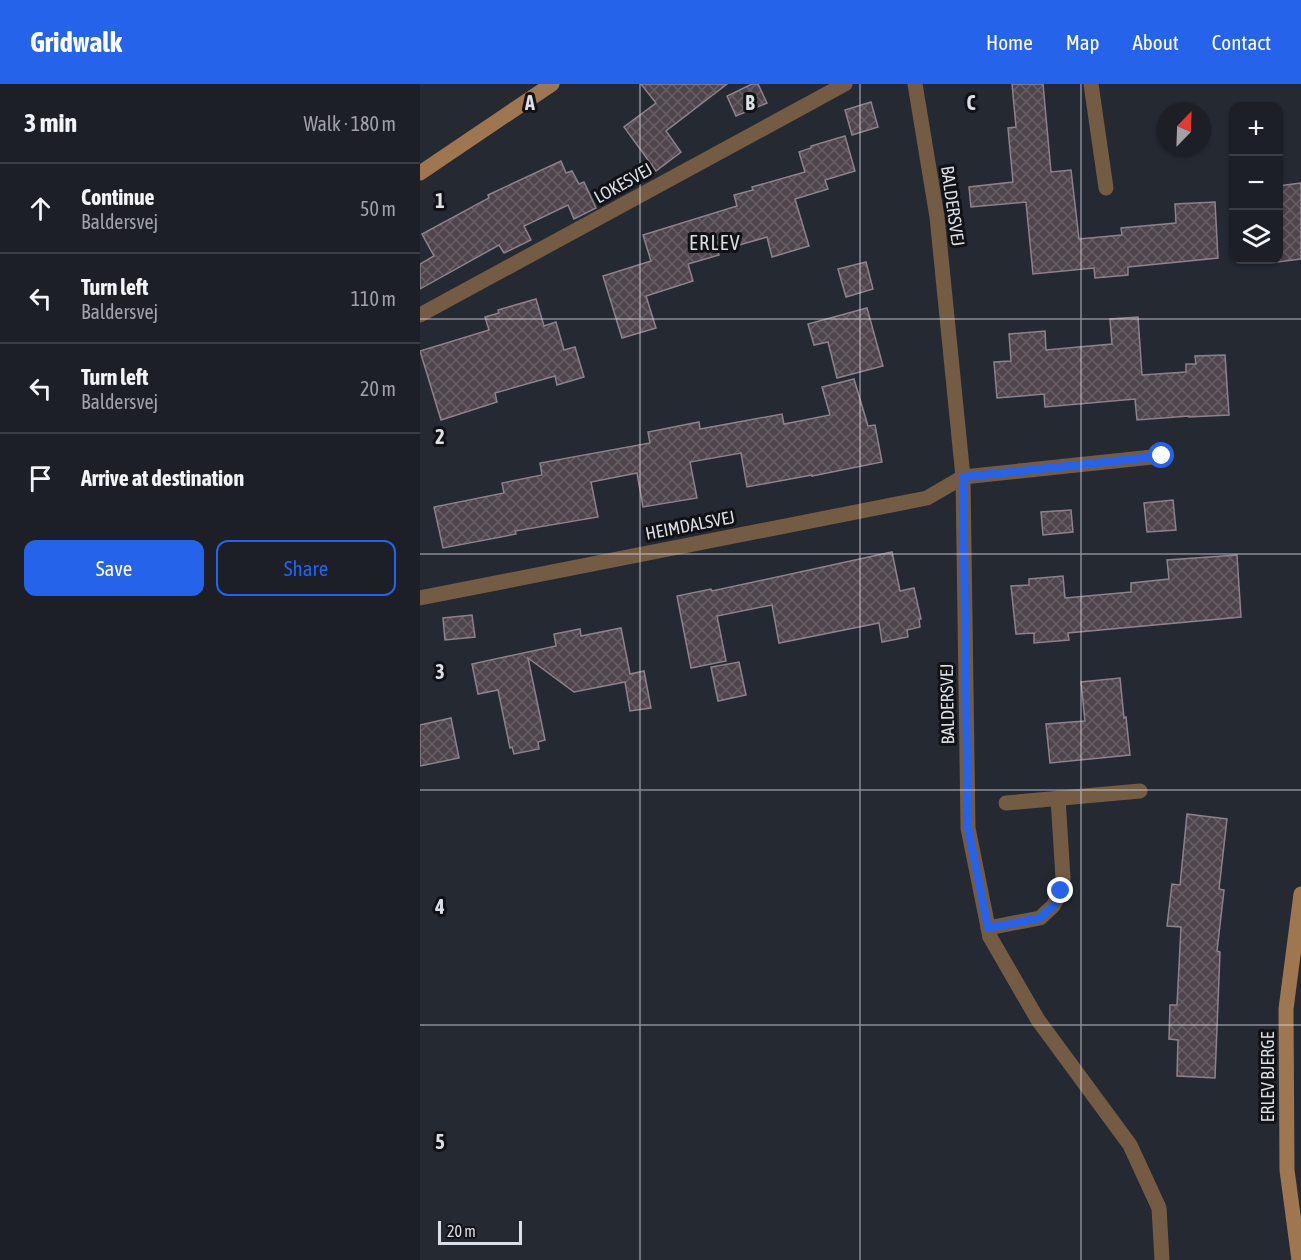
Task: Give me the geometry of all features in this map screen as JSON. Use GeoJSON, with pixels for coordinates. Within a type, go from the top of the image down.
{"type":"FeatureCollection","features":[{"type":"Feature","properties":{"kind":"street"},"geometry":{"type":"LineString","coordinates":[[420,173],[552,84]]}},
{"type":"Feature","properties":{"kind":"street","name":"LOKESVEJ"},"geometry":{"type":"LineString","coordinates":[[420,315],[844,84]]}},
{"type":"Feature","properties":{"kind":"street","name":"BALDERSVEJ"},"geometry":{"type":"LineString","coordinates":[[915,84],[937,218],[963,477],[968,828],[989,933],[1038,1020],[1130,1145],[1159,1208],[1162,1260]]}},
{"type":"Feature","properties":{"kind":"street"},"geometry":{"type":"LineString","coordinates":[[1091,84],[1106,189]]}},
{"type":"Feature","properties":{"kind":"street"},"geometry":{"type":"LineString","coordinates":[[963,477],[1162,456]]}},
{"type":"Feature","properties":{"kind":"street","name":"HEIMDALSVEJ"},"geometry":{"type":"LineString","coordinates":[[420,598],[927,498],[963,477]]}},
{"type":"Feature","properties":{"kind":"street"},"geometry":{"type":"LineString","coordinates":[[1006,803],[1140,791]]}},
{"type":"Feature","properties":{"kind":"street"},"geometry":{"type":"LineString","coordinates":[[989,933],[1040,918],[1057,899],[1063,878],[1058,798]]}},
{"type":"Feature","properties":{"kind":"street","name":"ERLEV BJERGE"},"geometry":{"type":"LineString","coordinates":[[1299,1260],[1287,1170],[1286,1009],[1301,894]]}},
{"type":"Feature","properties":{"kind":"building"},"geometry":{"type":"Polygon","coordinates":[[[641,84],[727,84],[666,131],[681,152],[656,171],[624,127],[656,103],[641,84]]]}},
{"type":"Feature","properties":{"kind":"building"},"geometry":{"type":"Polygon","coordinates":[[[752,84],[758,84],[767,103],[736,116],[727,96],[752,84]]]}},
{"type":"Feature","properties":{"kind":"building"},"geometry":{"type":"Polygon","coordinates":[[[1012,84],[1043,84],[1051,172],[1071,170],[1079,239],[1122,235],[1121,228],[1176,223],[1175,204],[1215,202],[1218,258],[1128,267],[1128,275],[1095,278],[1094,268],[1033,274],[1026,202],[971,207],[969,187],[1013,182],[1008,128],[1016,127],[1012,84]]]}},
{"type":"Feature","properties":{"kind":"building"},"geometry":{"type":"Polygon","coordinates":[[[871,102],[878,127],[852,135],[845,110],[871,102]]]}},
{"type":"Feature","properties":{"kind":"building"},"geometry":{"type":"Polygon","coordinates":[[[845,136],[855,171],[825,180],[828,189],[795,199],[809,246],[772,257],[767,237],[718,251],[719,255],[688,264],[693,281],[646,296],[656,328],[622,338],[603,276],[651,261],[643,235],[737,206],[734,195],[753,190],[752,187],[805,172],[799,152],[845,136]]]}},
{"type":"Feature","properties":{"kind":"building"},"geometry":{"type":"Polygon","coordinates":[[[561,161],[566,173],[572,171],[579,184],[584,182],[596,208],[574,219],[568,205],[524,226],[531,240],[504,253],[499,245],[420,289],[420,264],[434,256],[422,234],[489,198],[488,195],[561,161]]]}},
{"type":"Feature","properties":{"kind":"building"},"geometry":{"type":"Polygon","coordinates":[[[1301,183],[1301,259],[1283,261],[1283,210],[1283,185],[1301,183]]]}},
{"type":"Feature","properties":{"kind":"building"},"geometry":{"type":"Polygon","coordinates":[[[866,262],[873,289],[846,297],[838,269],[866,262]]]}},
{"type":"Feature","properties":{"kind":"building"},"geometry":{"type":"Polygon","coordinates":[[[536,299],[544,326],[556,322],[564,350],[575,347],[584,377],[557,385],[555,376],[495,393],[497,402],[441,420],[420,351],[489,330],[485,317],[499,313],[498,310],[536,299]]]}},
{"type":"Feature","properties":{"kind":"building"},"geometry":{"type":"Polygon","coordinates":[[[867,308],[883,366],[837,378],[828,342],[814,345],[808,324],[867,308]]]}},
{"type":"Feature","properties":{"kind":"building"},"geometry":{"type":"Polygon","coordinates":[[[1138,317],[1142,375],[1186,372],[1186,364],[1196,364],[1195,356],[1225,355],[1229,415],[1137,420],[1135,399],[1045,407],[1044,394],[997,398],[994,362],[1011,361],[1009,334],[1045,331],[1046,350],[1112,344],[1110,319],[1138,317]]]}},
{"type":"Feature","properties":{"kind":"building"},"geometry":{"type":"Polygon","coordinates":[[[854,379],[868,426],[875,425],[882,462],[747,487],[741,453],[690,462],[697,498],[643,507],[637,473],[591,482],[598,517],[515,531],[516,534],[443,548],[434,507],[504,493],[502,483],[542,475],[540,463],[650,443],[648,432],[699,422],[700,429],[782,414],[784,424],[830,415],[822,387],[854,379]]]}},
{"type":"Feature","properties":{"kind":"building"},"geometry":{"type":"Polygon","coordinates":[[[1173,500],[1176,530],[1147,532],[1144,503],[1173,500]]]}},
{"type":"Feature","properties":{"kind":"building"},"geometry":{"type":"Polygon","coordinates":[[[1071,510],[1073,532],[1043,535],[1041,512],[1071,510]]]}},
{"type":"Feature","properties":{"kind":"building"},"geometry":{"type":"Polygon","coordinates":[[[892,552],[900,591],[914,588],[921,619],[919,619],[920,627],[907,630],[908,637],[882,642],[879,623],[779,643],[772,605],[717,616],[726,661],[691,668],[677,596],[711,589],[712,591],[892,552]]]}},
{"type":"Feature","properties":{"kind":"building"},"geometry":{"type":"Polygon","coordinates":[[[1237,555],[1241,617],[1068,633],[1069,640],[1034,643],[1034,633],[1016,634],[1011,586],[1029,585],[1029,579],[1063,576],[1065,598],[1131,592],[1131,583],[1169,579],[1167,560],[1237,555]]]}},
{"type":"Feature","properties":{"kind":"building"},"geometry":{"type":"Polygon","coordinates":[[[472,615],[475,637],[445,640],[443,618],[472,615]]]}},
{"type":"Feature","properties":{"kind":"building"},"geometry":{"type":"Polygon","coordinates":[[[621,628],[630,674],[644,671],[651,708],[630,711],[625,682],[574,692],[528,658],[545,740],[538,742],[539,749],[514,754],[512,747],[510,748],[498,690],[478,694],[472,664],[556,646],[554,634],[580,629],[581,636],[621,628]]]}},
{"type":"Feature","properties":{"kind":"building"},"geometry":{"type":"Polygon","coordinates":[[[739,662],[746,695],[718,701],[711,667],[739,662]]]}},
{"type":"Feature","properties":{"kind":"building"},"geometry":{"type":"Polygon","coordinates":[[[1120,678],[1130,755],[1050,763],[1046,724],[1085,721],[1081,682],[1120,678]]]}},
{"type":"Feature","properties":{"kind":"building"},"geometry":{"type":"Polygon","coordinates":[[[451,718],[459,758],[420,766],[420,725],[451,718]]]}},
{"type":"Feature","properties":{"kind":"building"},"geometry":{"type":"Polygon","coordinates":[[[1187,814],[1227,819],[1219,889],[1224,890],[1217,951],[1220,952],[1215,1078],[1177,1076],[1178,1040],[1169,1039],[1170,1005],[1177,1005],[1181,927],[1167,926],[1172,884],[1180,885],[1187,814]]]}},
{"type":"Feature","properties":{"kind":"district","name":"ERLEV"},"geometry":{"type":"Point","coordinates":[715,242]}},
{"type":"Feature","properties":{"kind":"route"},"geometry":{"type":"LineString","coordinates":[[1061,891],[1053,906],[1040,918],[988,928],[968,828],[963,477],[1162,456]]}}]}
